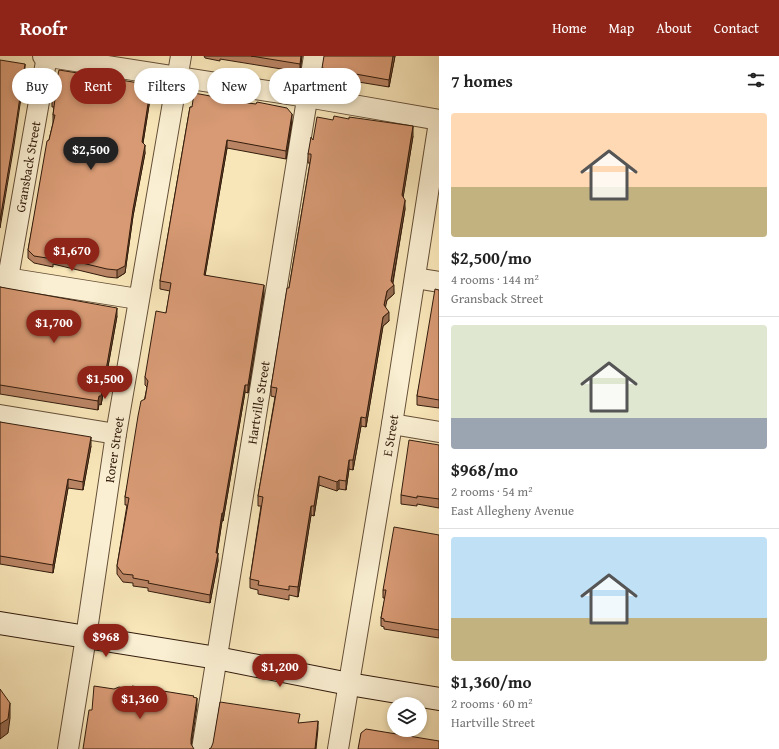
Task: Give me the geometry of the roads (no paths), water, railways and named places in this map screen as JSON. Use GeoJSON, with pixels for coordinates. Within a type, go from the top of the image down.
{"type":"FeatureCollection","features":[{"type":"Feature","properties":{"kind":"main road"},"geometry":{"type":"LineString","coordinates":[[0,623],[218,658],[348,684],[439,699]]}},
{"type":"Feature","properties":{"kind":"street"},"geometry":{"type":"LineString","coordinates":[[45,56],[134,69]]}},
{"type":"Feature","properties":{"kind":"street","name":"Gransback Street"},"geometry":{"type":"LineString","coordinates":[[4,277],[45,56]]}},
{"type":"Feature","properties":{"kind":"street","name":"Rorer Street"},"geometry":{"type":"LineString","coordinates":[[179,68],[181,56]]}},
{"type":"Feature","properties":{"kind":"street","name":"Hartville Street"},"geometry":{"type":"LineString","coordinates":[[312,68],[314,56]]}},
{"type":"Feature","properties":{"kind":"street"},"geometry":{"type":"LineString","coordinates":[[199,79],[269,91]]}},
{"type":"Feature","properties":{"kind":"street","name":"Rorer Street"},"geometry":{"type":"LineString","coordinates":[[68,749],[116,434],[138,299],[173,104]]}},
{"type":"Feature","properties":{"kind":"street","name":"Hartville Street"},"geometry":{"type":"LineString","coordinates":[[202,749],[218,658],[306,104]]}},
{"type":"Feature","properties":{"kind":"street"},"geometry":{"type":"LineString","coordinates":[[346,104],[439,121]]}},
{"type":"Feature","properties":{"kind":"street","name":"E Street"},"geometry":{"type":"LineString","coordinates":[[338,749],[392,424],[439,121]]}},
{"type":"Feature","properties":{"kind":"street"},"geometry":{"type":"LineString","coordinates":[[4,277],[138,299]]}},
{"type":"Feature","properties":{"kind":"street"},"geometry":{"type":"LineString","coordinates":[[415,278],[439,282]]}},
{"type":"Feature","properties":{"kind":"street"},"geometry":{"type":"LineString","coordinates":[[0,415],[116,434]]}},
{"type":"Feature","properties":{"kind":"street"},"geometry":{"type":"LineString","coordinates":[[392,424],[439,432]]}}]}
